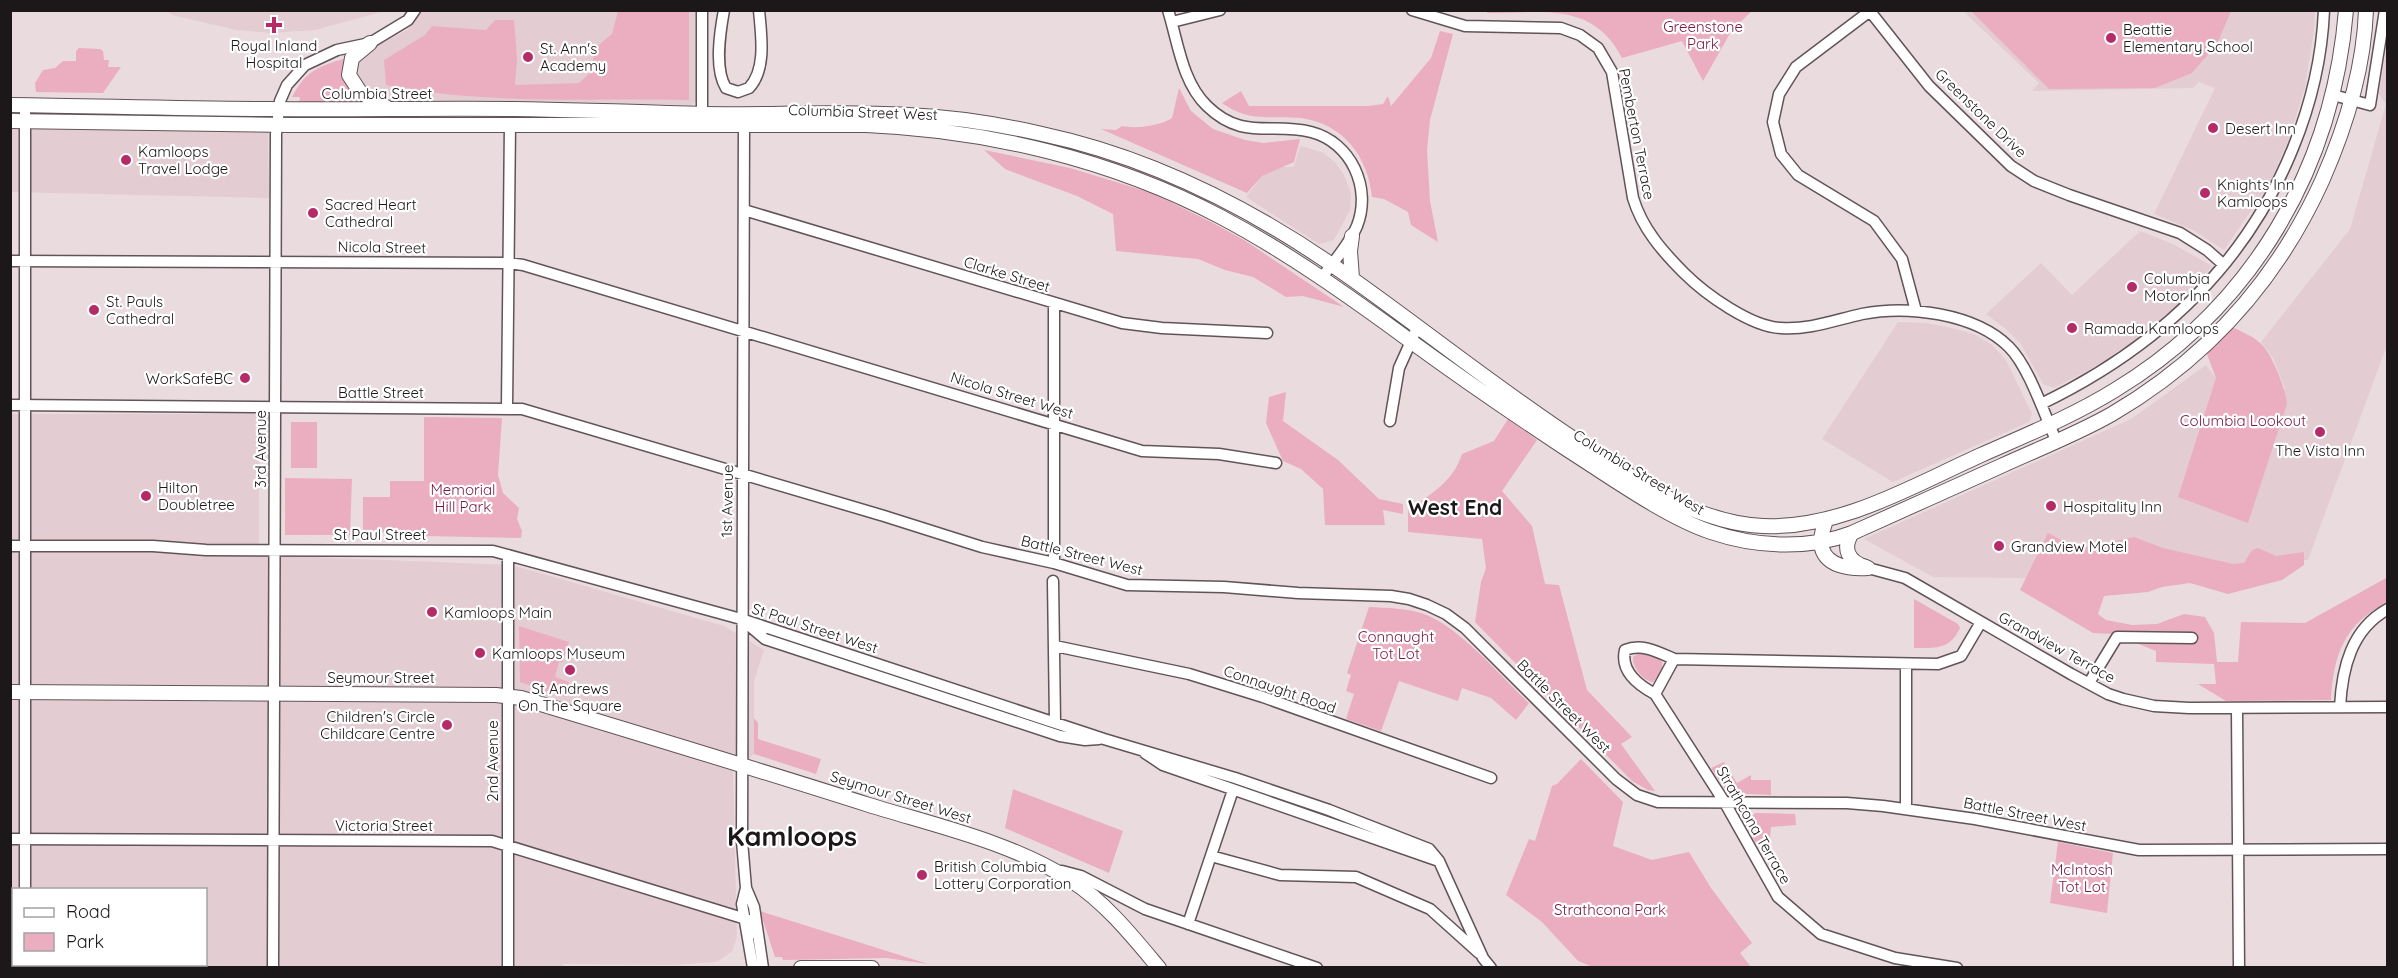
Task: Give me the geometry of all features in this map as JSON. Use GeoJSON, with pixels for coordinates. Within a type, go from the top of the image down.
{"type":"FeatureCollection","features":[{"type":"Feature","properties":{"kind":"main road","name":"Columbia Street West"},"geometry":{"type":"LineString","coordinates":[[744,119],[924,116],[1012,127],[1064,138],[1111,152],[1187,181],[1259,218],[1352,278],[1526,407],[1602,458],[1660,493],[1714,518],[1756,526],[1796,525],[1826,520],[1870,505],[2049,424],[2102,398],[2150,367],[2181,343],[2232,292],[2266,248],[2292,204],[2316,150],[2333,94],[2343,45],[2346,10]]}},
{"type":"Feature","properties":{"kind":"main road","name":"Columbia Street West"},"geometry":{"type":"LineString","coordinates":[[744,119],[923,129],[1009,142],[1059,154],[1109,170],[1218,215],[1252,234],[1596,468],[1688,522],[1709,531],[1756,542],[1785,544],[1821,542],[1852,533],[2111,414],[2163,381],[2218,333],[2245,304],[2280,259],[2307,214],[2332,157],[2350,100],[2362,47],[2366,10]]}},
{"type":"Feature","properties":{"kind":"main road"},"geometry":{"type":"LineString","coordinates":[[370,43],[352,58],[349,75],[360,92],[390,109]]}},
{"type":"Feature","properties":{"kind":"main road","name":"Columbia Street"},"geometry":{"type":"LineString","coordinates":[[10,105],[279,110],[576,110],[702,119]]}},
{"type":"Feature","properties":{"kind":"main road","name":"Columbia Street"},"geometry":{"type":"LineString","coordinates":[[10,121],[277,125],[510,124],[744,119]]}},
{"type":"Feature","properties":{"kind":"main road"},"geometry":{"type":"LineString","coordinates":[[1352,236],[1350,251],[1352,278]]}},
{"type":"Feature","properties":{"kind":"main road"},"geometry":{"type":"LineString","coordinates":[[1826,520],[1821,542],[1826,556],[1840,566],[1850,569],[1868,568]]}},
{"type":"Feature","properties":{"kind":"main road"},"geometry":{"type":"LineString","coordinates":[[1852,533],[1846,543],[1849,556],[1858,565],[1868,568]]}},
{"type":"Feature","properties":{"kind":"main road","name":"Seymour Street"},"geometry":{"type":"LineString","coordinates":[[10,692],[507,696],[741,764]]}},
{"type":"Feature","properties":{"kind":"main road","name":"Seymour Street West"},"geometry":{"type":"LineString","coordinates":[[741,764],[997,845],[1050,868],[1075,883],[1100,904],[1147,953],[1157,968]]}},
{"type":"Feature","properties":{"kind":"main road"},"geometry":{"type":"LineString","coordinates":[[801,968],[872,968]]}},
{"type":"Feature","properties":{"kind":"street","name":"3rd Avenue"},"geometry":{"type":"LineString","coordinates":[[273,968],[276,261],[279,110],[287,85],[305,65],[337,50],[370,43],[408,20],[415,10]]}},
{"type":"Feature","properties":{"kind":"street"},"geometry":{"type":"LineString","coordinates":[[702,10],[702,119]]}},
{"type":"Feature","properties":{"kind":"street"},"geometry":{"type":"LineString","coordinates":[[724,10],[719,36],[721,79],[728,90],[738,92],[752,86],[759,69],[761,33],[759,10]]}},
{"type":"Feature","properties":{"kind":"street"},"geometry":{"type":"LineString","coordinates":[[1168,10],[1188,80],[1206,105],[1216,114],[1244,128],[1311,132],[1326,137],[1349,158],[1361,183],[1362,208],[1358,225],[1352,236],[1321,279]]}},
{"type":"Feature","properties":{"kind":"street"},"geometry":{"type":"LineString","coordinates":[[1172,22],[1220,10]]}},
{"type":"Feature","properties":{"kind":"street","name":"Pemberton Terrace"},"geometry":{"type":"LineString","coordinates":[[1412,10],[1464,26],[1561,28],[1580,35],[1598,48],[1612,72],[1633,198],[1638,214],[1667,256],[1690,280],[1719,302],[1747,317],[1779,328],[1814,326],[1865,314],[1916,311],[1950,316],[1990,332],[2015,354],[2056,440]]}},
{"type":"Feature","properties":{"kind":"street"},"geometry":{"type":"LineString","coordinates":[[2040,404],[2093,377],[2148,340],[2201,292],[2244,242],[2270,199],[2310,102],[2324,10]]}},
{"type":"Feature","properties":{"kind":"street"},"geometry":{"type":"LineString","coordinates":[[2333,94],[2370,105],[2385,10]]}},
{"type":"Feature","properties":{"kind":"street"},"geometry":{"type":"LineString","coordinates":[[1870,11],[1796,67],[1779,94],[1773,123],[1781,154],[1798,175],[1874,221],[1902,259],[1916,311]]}},
{"type":"Feature","properties":{"kind":"street","name":"Greenstone Drive"},"geometry":{"type":"LineString","coordinates":[[1870,11],[1929,86],[2011,166],[2034,181],[2069,195],[2180,232],[2207,250],[2224,265]]}},
{"type":"Feature","properties":{"kind":"street"},"geometry":{"type":"LineString","coordinates":[[25,888],[26,105]]}},
{"type":"Feature","properties":{"kind":"street","name":"1st Avenue"},"geometry":{"type":"LineString","coordinates":[[744,119],[742,850],[746,888],[754,907],[763,968]]}},
{"type":"Feature","properties":{"kind":"street"},"geometry":{"type":"LineString","coordinates":[[507,407],[510,124]]}},
{"type":"Feature","properties":{"kind":"street","name":"Clarke Street"},"geometry":{"type":"LineString","coordinates":[[744,210],[1122,323],[1162,328],[1267,333]]}},
{"type":"Feature","properties":{"kind":"street","name":"Nicola Street"},"geometry":{"type":"LineString","coordinates":[[10,261],[508,263],[523,265],[743,331]]}},
{"type":"Feature","properties":{"kind":"street"},"geometry":{"type":"LineString","coordinates":[[1054,304],[1054,563]]}},
{"type":"Feature","properties":{"kind":"street"},"geometry":{"type":"LineString","coordinates":[[1390,421],[1399,368],[1417,328]]}},
{"type":"Feature","properties":{"kind":"street","name":"Nicola Street West"},"geometry":{"type":"LineString","coordinates":[[743,331],[1142,451],[1219,453],[1276,464]]}},
{"type":"Feature","properties":{"kind":"street","name":"Battle Street"},"geometry":{"type":"LineString","coordinates":[[10,405],[507,407],[522,409],[743,474]]}},
{"type":"Feature","properties":{"kind":"street","name":"Battle Street West"},"geometry":{"type":"LineString","coordinates":[[743,474],[982,547],[1054,563],[1127,585],[1224,587],[1409,598],[1446,614],[1465,628],[1571,736],[1630,791],[1658,802],[1846,803],[1975,819],[2139,850],[2388,849]]}},
{"type":"Feature","properties":{"kind":"street","name":"St Paul Street"},"geometry":{"type":"LineString","coordinates":[[10,546],[492,551],[741,619]]}},
{"type":"Feature","properties":{"kind":"street","name":"2nd Avenue"},"geometry":{"type":"LineString","coordinates":[[508,555],[508,968]]}},
{"type":"Feature","properties":{"kind":"street","name":"Grandview Terrace"},"geometry":{"type":"LineString","coordinates":[[1868,568],[1905,579],[2108,694],[2138,703],[2189,708],[2237,709],[2388,706]]}},
{"type":"Feature","properties":{"kind":"street"},"geometry":{"type":"LineString","coordinates":[[1053,581],[1055,722]]}},
{"type":"Feature","properties":{"kind":"street"},"geometry":{"type":"LineString","coordinates":[[2340,707],[2341,680],[2350,649],[2362,630],[2388,609]]}},
{"type":"Feature","properties":{"kind":"street","name":"St Paul Street West"},"geometry":{"type":"LineString","coordinates":[[741,619],[1104,739],[1235,778],[1329,810],[1429,849],[1439,861],[1483,958],[1491,968]]}},
{"type":"Feature","properties":{"kind":"street","name":"St Paul Street West"},"geometry":{"type":"LineString","coordinates":[[741,619],[765,639],[1060,736],[1086,740],[1104,739]]}},
{"type":"Feature","properties":{"kind":"street"},"geometry":{"type":"LineString","coordinates":[[1655,694],[1674,659],[1938,664],[1961,656],[1981,622]]}},
{"type":"Feature","properties":{"kind":"street"},"geometry":{"type":"LineString","coordinates":[[2088,683],[2117,637],[2192,638]]}},
{"type":"Feature","properties":{"kind":"street","name":"Connaught Road"},"geometry":{"type":"LineString","coordinates":[[1055,646],[1071,651],[1093,652],[1142,666],[1189,674],[1491,778]]}},
{"type":"Feature","properties":{"kind":"street","name":"Strathcona Terrace"},"geometry":{"type":"LineString","coordinates":[[1674,659],[1653,650],[1633,647],[1625,650],[1623,659],[1627,672],[1645,689],[1655,694],[1725,803],[1778,897],[1821,934],[1895,957],[1956,968]]}},
{"type":"Feature","properties":{"kind":"street"},"geometry":{"type":"LineString","coordinates":[[1906,664],[1906,809]]}},
{"type":"Feature","properties":{"kind":"street"},"geometry":{"type":"LineString","coordinates":[[2237,709],[2239,968]]}},
{"type":"Feature","properties":{"kind":"street","name":"St Paul Street West"},"geometry":{"type":"LineString","coordinates":[[1137,748],[1162,765],[1439,861]]}},
{"type":"Feature","properties":{"kind":"street"},"geometry":{"type":"LineString","coordinates":[[1188,924],[1233,790]]}},
{"type":"Feature","properties":{"kind":"street","name":"Victoria Street"},"geometry":{"type":"LineString","coordinates":[[10,839],[492,841],[745,920]]}},
{"type":"Feature","properties":{"kind":"street"},"geometry":{"type":"LineString","coordinates":[[1211,856],[1261,872],[1280,875],[1356,877],[1430,909],[1483,958]]}},
{"type":"Feature","properties":{"kind":"street","name":"Seymour Street West"},"geometry":{"type":"LineString","coordinates":[[1050,868],[1081,876],[1145,909],[1317,968]]}},
{"type":"Feature","properties":{"kind":"street","name":"1st Avenue"},"geometry":{"type":"LineString","coordinates":[[746,888],[742,904],[753,968]]}},
{"type":"Feature","properties":{"kind":"street"},"geometry":{"type":"LineString","coordinates":[[745,920],[752,924],[759,950]]}},
{"type":"Feature","properties":{"kind":"shaded area","name":"Royal Inland Hospital"},"geometry":{"type":"Polygon","coordinates":[[[167,11],[385,11],[315,30],[270,33],[236,30],[172,15],[167,11]]]}},
{"type":"Feature","properties":{"kind":"shaded area","name":"St. Ann's Academy"},"geometry":{"type":"Polygon","coordinates":[[[421,11],[696,11],[696,101],[691,105],[430,101],[369,94],[353,71],[356,61],[366,52],[407,30],[421,11]]]}},
{"type":"Feature","properties":{"kind":"shaded area"},"geometry":{"type":"Polygon","coordinates":[[[1963,11],[2315,11],[2305,87],[2290,136],[2270,183],[2224,250],[2193,230],[2154,214],[2215,88],[2199,82],[2193,88],[2032,91],[2039,83],[1963,11]]]}},
{"type":"Feature","properties":{"kind":"shaded area"},"geometry":{"type":"Polygon","coordinates":[[[2387,40],[2387,345],[2308,560],[2253,559],[2253,581],[1933,577],[1864,539],[2131,419],[2206,365],[2216,378],[2214,390],[2178,497],[2285,389],[2273,358],[2261,342],[2350,229],[2386,104],[2379,94],[2387,40]]]}},
{"type":"Feature","properties":{"kind":"shaded area"},"geometry":{"type":"Polygon","coordinates":[[[11,129],[268,130],[269,198],[11,192],[11,129]]]}},
{"type":"Feature","properties":{"kind":"shaded area"},"geometry":{"type":"Polygon","coordinates":[[[1300,146],[1322,152],[1335,162],[1344,175],[1351,193],[1350,210],[1334,240],[1319,244],[1246,197],[1262,176],[1279,167],[1294,167],[1300,146]]]}},
{"type":"Feature","properties":{"kind":"shaded area"},"geometry":{"type":"Polygon","coordinates":[[[2140,231],[2173,244],[2212,266],[2174,308],[2131,343],[2094,367],[2054,388],[2043,384],[2021,344],[1986,314],[2041,263],[2072,295],[2140,231]]]}},
{"type":"Feature","properties":{"kind":"shaded area"},"geometry":{"type":"Polygon","coordinates":[[[1898,322],[1927,323],[1956,329],[1976,335],[1992,345],[2006,360],[2032,414],[2029,422],[1893,482],[1822,439],[1898,322]]]}},
{"type":"Feature","properties":{"kind":"shaded area"},"geometry":{"type":"Polygon","coordinates":[[[10,414],[259,414],[259,555],[512,565],[724,626],[764,650],[754,681],[754,754],[733,772],[737,937],[732,951],[715,962],[674,965],[563,964],[563,968],[11,967],[10,414]]]}},
{"type":"Feature","properties":{"kind":"green space","name":"Greenstone Park"},"geometry":{"type":"Polygon","coordinates":[[[1487,10],[1752,11],[1732,30],[1703,81],[1682,41],[1622,58],[1610,40],[1597,27],[1582,19],[1548,12],[1487,13],[1487,10]]]}},
{"type":"Feature","properties":{"kind":"green space"},"geometry":{"type":"Polygon","coordinates":[[[618,11],[689,11],[689,100],[499,98],[461,96],[386,85],[384,60],[425,35],[432,26],[486,30],[495,20],[514,20],[517,59],[515,85],[579,83],[592,71],[594,49],[612,34],[618,11]]]}},
{"type":"Feature","properties":{"kind":"green space","name":"Beattie Elementary School"},"geometry":{"type":"Polygon","coordinates":[[[1971,11],[2231,11],[2217,44],[2192,73],[2155,88],[2049,89],[1971,11]]]}},
{"type":"Feature","properties":{"kind":"green space"},"geometry":{"type":"Polygon","coordinates":[[[1440,31],[1453,34],[1430,120],[1427,150],[1430,201],[1438,242],[1411,225],[1408,212],[1384,199],[1372,197],[1370,182],[1359,156],[1341,135],[1330,127],[1301,118],[1251,116],[1222,103],[1241,91],[1249,106],[1368,106],[1383,104],[1388,96],[1391,106],[1431,58],[1440,31]]]}},
{"type":"Feature","properties":{"kind":"green space"},"geometry":{"type":"Polygon","coordinates":[[[79,48],[100,49],[103,51],[104,60],[109,60],[108,67],[121,67],[103,93],[36,92],[35,83],[43,70],[55,68],[63,61],[76,61],[76,51],[79,48]]]}},
{"type":"Feature","properties":{"kind":"green space"},"geometry":{"type":"Polygon","coordinates":[[[347,58],[364,103],[299,103],[300,97],[292,97],[297,88],[314,70],[347,58]]]}},
{"type":"Feature","properties":{"kind":"green space"},"geometry":{"type":"Polygon","coordinates":[[[1179,88],[1191,111],[1213,129],[1245,140],[1263,143],[1300,139],[1294,162],[1262,176],[1247,193],[1101,129],[1116,130],[1122,126],[1148,126],[1167,121],[1172,118],[1179,88]]]}},
{"type":"Feature","properties":{"kind":"green space"},"geometry":{"type":"Polygon","coordinates":[[[952,124],[1037,137],[1124,163],[1190,189],[1189,191],[1075,152],[951,127],[952,124]]]}},
{"type":"Feature","properties":{"kind":"green space"},"geometry":{"type":"Polygon","coordinates":[[[984,150],[1070,168],[1152,193],[1244,240],[1344,307],[1303,296],[1286,297],[1253,277],[1225,270],[1198,259],[1116,251],[1113,214],[1077,196],[1005,169],[984,150]]]}},
{"type":"Feature","properties":{"kind":"green space","name":"Columbia Lookout"},"geometry":{"type":"Polygon","coordinates":[[[2230,326],[2255,339],[2265,348],[2278,373],[2287,404],[2248,523],[2178,497],[2216,378],[2205,349],[2230,326]]]}},
{"type":"Feature","properties":{"kind":"green space"},"geometry":{"type":"Polygon","coordinates":[[[1286,392],[1283,421],[1338,460],[1379,499],[1403,504],[1403,514],[1383,510],[1385,525],[1325,525],[1323,489],[1301,469],[1283,461],[1266,423],[1269,397],[1286,392]]]}},
{"type":"Feature","properties":{"kind":"green space","name":"Memorial Hill Park"},"geometry":{"type":"Polygon","coordinates":[[[424,417],[502,418],[498,475],[503,493],[519,508],[517,519],[522,531],[521,538],[424,536],[423,532],[363,532],[363,497],[390,497],[390,481],[424,481],[424,417]]]}},
{"type":"Feature","properties":{"kind":"green space"},"geometry":{"type":"Polygon","coordinates":[[[1508,419],[1537,440],[1502,491],[1532,526],[1545,584],[1559,585],[1587,690],[1632,737],[1621,744],[1655,791],[1648,790],[1632,781],[1475,622],[1481,582],[1486,568],[1482,539],[1408,532],[1408,510],[1447,480],[1462,454],[1494,441],[1508,419]]]}},
{"type":"Feature","properties":{"kind":"green space"},"geometry":{"type":"Polygon","coordinates":[[[291,422],[317,422],[317,468],[291,468],[291,422]]]}},
{"type":"Feature","properties":{"kind":"green space"},"geometry":{"type":"Polygon","coordinates":[[[285,478],[352,479],[350,535],[285,535],[285,478]]]}},
{"type":"Feature","properties":{"kind":"green space"},"geometry":{"type":"Polygon","coordinates":[[[2048,533],[2078,549],[2134,537],[2163,548],[2233,564],[2244,563],[2252,550],[2258,548],[2276,556],[2304,552],[2304,565],[2282,580],[2228,594],[2190,583],[2162,587],[2148,592],[2104,596],[2098,614],[2106,620],[2132,625],[2157,624],[2184,614],[2205,617],[2214,633],[2217,662],[2238,662],[2241,622],[2305,623],[2388,577],[2387,603],[2361,620],[2344,642],[2335,669],[2331,700],[2226,701],[2198,684],[2216,684],[2214,664],[2156,662],[2156,651],[2114,634],[2093,633],[2020,590],[2048,533]]]}},
{"type":"Feature","properties":{"kind":"green space"},"geometry":{"type":"Polygon","coordinates":[[[1914,599],[1958,624],[1960,628],[1952,640],[1941,646],[1914,648],[1914,599]]]}},
{"type":"Feature","properties":{"kind":"green space","name":"Connaught Tot Lot"},"geometry":{"type":"Polygon","coordinates":[[[1369,607],[1411,611],[1438,620],[1466,641],[1529,703],[1516,720],[1491,698],[1462,688],[1458,701],[1399,681],[1381,731],[1346,719],[1354,694],[1346,691],[1351,675],[1347,673],[1369,607]]]}},
{"type":"Feature","properties":{"kind":"green space"},"geometry":{"type":"Polygon","coordinates":[[[519,626],[569,642],[563,662],[559,662],[555,677],[569,682],[566,697],[520,682],[519,626]]]}},
{"type":"Feature","properties":{"kind":"green space"},"geometry":{"type":"Polygon","coordinates":[[[1639,653],[1658,655],[1661,658],[1661,668],[1653,682],[1642,676],[1636,669],[1633,657],[1639,653]]]}},
{"type":"Feature","properties":{"kind":"green space"},"geometry":{"type":"Polygon","coordinates":[[[754,718],[758,723],[758,739],[821,759],[816,774],[754,754],[754,718]]]}},
{"type":"Feature","properties":{"kind":"green space","name":"Strathcona Park"},"geometry":{"type":"Polygon","coordinates":[[[1581,759],[1623,802],[1613,846],[1652,860],[1689,852],[1711,888],[1752,943],[1740,953],[1751,967],[1593,967],[1578,961],[1542,922],[1506,895],[1529,839],[1535,841],[1552,786],[1557,784],[1581,759]]]}},
{"type":"Feature","properties":{"kind":"green space"},"geometry":{"type":"Polygon","coordinates":[[[1724,762],[1737,783],[1751,775],[1751,780],[1771,780],[1771,795],[1728,793],[1711,768],[1724,762]]]}},
{"type":"Feature","properties":{"kind":"green space"},"geometry":{"type":"Polygon","coordinates":[[[1013,789],[1123,831],[1109,873],[1005,828],[1013,789]]]}},
{"type":"Feature","properties":{"kind":"green space"},"geometry":{"type":"Polygon","coordinates":[[[1756,813],[1795,814],[1796,825],[1771,827],[1770,839],[1755,842],[1747,827],[1748,817],[1756,813]]]}},
{"type":"Feature","properties":{"kind":"green space","name":"McIntosh Tot Lot"},"geometry":{"type":"Polygon","coordinates":[[[2058,842],[2113,853],[2107,913],[2050,903],[2058,842]]]}},
{"type":"Feature","properties":{"kind":"green space"},"geometry":{"type":"Polygon","coordinates":[[[760,911],[928,964],[887,958],[783,960],[782,957],[775,957],[760,911]]]}},
{"type":"Feature","properties":{"kind":"place","name":"Royal Inland Hospital"},"geometry":{"type":"Point","coordinates":[274,25]}},
{"type":"Feature","properties":{"kind":"place","name":"Beattie Elementary School"},"geometry":{"type":"Point","coordinates":[2111,38]}},
{"type":"Feature","properties":{"kind":"place","name":"St. Ann's Academy"},"geometry":{"type":"Point","coordinates":[528,57]}},
{"type":"Feature","properties":{"kind":"place","name":"Desert Inn"},"geometry":{"type":"Point","coordinates":[2213,128]}},
{"type":"Feature","properties":{"kind":"place","name":"Kamloops Travel Lodge"},"geometry":{"type":"Point","coordinates":[126,160]}},
{"type":"Feature","properties":{"kind":"place","name":"Knights Inn Kamloops"},"geometry":{"type":"Point","coordinates":[2205,193]}},
{"type":"Feature","properties":{"kind":"place","name":"Sacred Heart Cathedral"},"geometry":{"type":"Point","coordinates":[313,213]}},
{"type":"Feature","properties":{"kind":"place","name":"Columbia Motor Inn"},"geometry":{"type":"Point","coordinates":[2132,287]}},
{"type":"Feature","properties":{"kind":"place","name":"St. Pauls Cathedral"},"geometry":{"type":"Point","coordinates":[94,310]}},
{"type":"Feature","properties":{"kind":"place","name":"Ramada Kamloops"},"geometry":{"type":"Point","coordinates":[2072,328]}},
{"type":"Feature","properties":{"kind":"place","name":"WorkSafeBC"},"geometry":{"type":"Point","coordinates":[245,378]}},
{"type":"Feature","properties":{"kind":"place","name":"The Vista Inn"},"geometry":{"type":"Point","coordinates":[2320,432]}},
{"type":"Feature","properties":{"kind":"place","name":"Hilton Doubletree"},"geometry":{"type":"Point","coordinates":[146,496]}},
{"type":"Feature","properties":{"kind":"place","name":"Hospitality Inn"},"geometry":{"type":"Point","coordinates":[2051,506]}},
{"type":"Feature","properties":{"kind":"place","name":"Grandview Motel"},"geometry":{"type":"Point","coordinates":[1999,546]}},
{"type":"Feature","properties":{"kind":"place","name":"Kamloops Main"},"geometry":{"type":"Point","coordinates":[432,612]}},
{"type":"Feature","properties":{"kind":"place","name":"Kamloops Museum"},"geometry":{"type":"Point","coordinates":[480,653]}},
{"type":"Feature","properties":{"kind":"place","name":"St Andrews On The Square"},"geometry":{"type":"Point","coordinates":[570,670]}},
{"type":"Feature","properties":{"kind":"place","name":"Children's Circle Childcare Centre"},"geometry":{"type":"Point","coordinates":[447,725]}},
{"type":"Feature","properties":{"kind":"place","name":"British Columbia Lottery Corporation"},"geometry":{"type":"Point","coordinates":[922,875]}},
{"type":"Feature","properties":{"kind":"district","name":"West End"},"geometry":{"type":"Point","coordinates":[1455,507]}},
{"type":"Feature","properties":{"kind":"district","name":"Kamloops"},"geometry":{"type":"Point","coordinates":[792,836]}}]}
